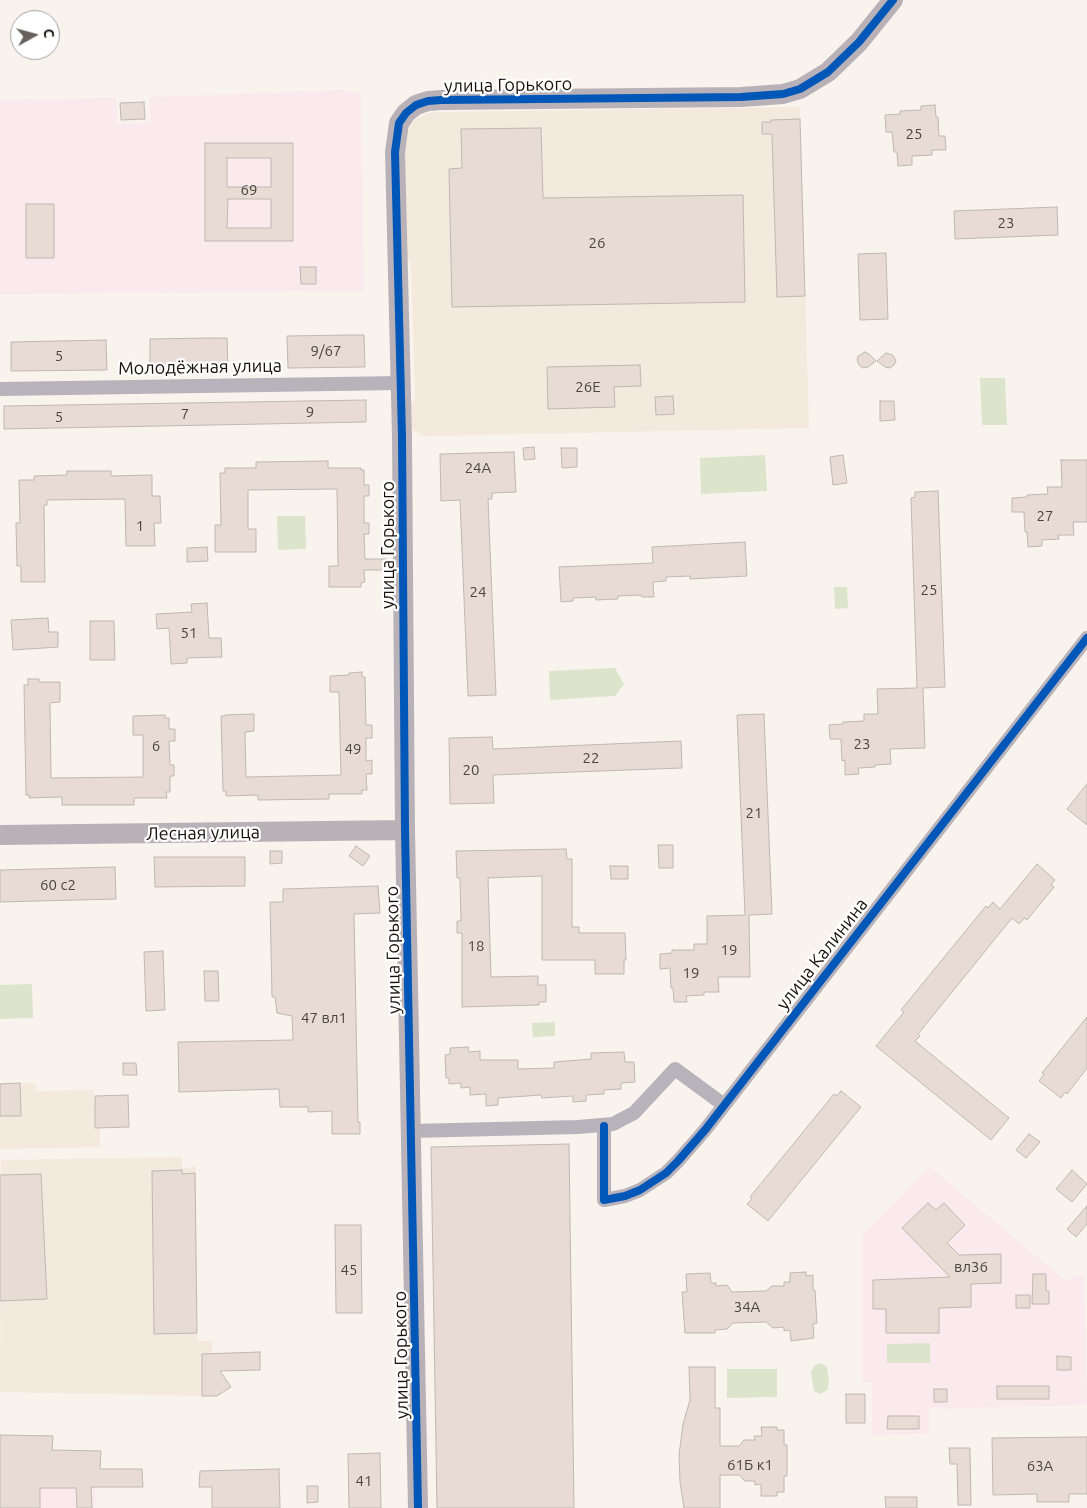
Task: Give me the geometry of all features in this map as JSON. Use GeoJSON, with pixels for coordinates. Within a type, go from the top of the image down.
{"type":"FeatureCollection","features":[{"type":"Feature","properties":{"kind":"street","name":"улица Горького"},"geometry":{"type":"LineString","coordinates":[[418,1508],[395,152],[399,123],[406,113],[416,105],[428,101],[441,100],[741,98],[782,94],[800,89],[828,72],[859,42],[893,0]]}},
{"type":"Feature","properties":{"kind":"street","name":"Молодёжная улица"},"geometry":{"type":"LineString","coordinates":[[0,389],[400,383]]}},
{"type":"Feature","properties":{"kind":"street","name":"улица Калинина"},"geometry":{"type":"LineString","coordinates":[[604,1126],[604,1200],[625,1196],[640,1190],[666,1173],[692,1147],[1087,638]]}},
{"type":"Feature","properties":{"kind":"street","name":"Лесная улица"},"geometry":{"type":"LineString","coordinates":[[0,835],[405,830]]}},
{"type":"Feature","properties":{"kind":"street"},"geometry":{"type":"LineString","coordinates":[[411,1131],[604,1126],[634,1114],[675,1069],[724,1105]]}},
{"type":"Feature","properties":{"kind":"shaded area"},"geometry":{"type":"Polygon","coordinates":[[[344,90],[361,94],[364,291],[0,294],[0,100],[116,98],[117,124],[150,123],[150,97],[344,90]]]}},
{"type":"Feature","properties":{"kind":"shaded area"},"geometry":{"type":"Polygon","coordinates":[[[800,107],[809,428],[431,436],[422,436],[412,429],[409,405],[415,398],[411,264],[406,257],[403,150],[408,129],[413,121],[429,113],[441,112],[800,107]]]}},
{"type":"Feature","properties":{"kind":"shaded area"},"geometry":{"type":"Polygon","coordinates":[[[36,1083],[36,1091],[94,1090],[95,1128],[100,1128],[100,1147],[0,1149],[0,1084],[36,1083]]]}},
{"type":"Feature","properties":{"kind":"shaded area"},"geometry":{"type":"Polygon","coordinates":[[[182,1157],[182,1169],[196,1166],[197,1333],[198,1341],[212,1341],[213,1396],[0,1392],[1,1160],[182,1157]]]}},
{"type":"Feature","properties":{"kind":"shaded area"},"geometry":{"type":"Polygon","coordinates":[[[930,1167],[1066,1281],[1074,1276],[1084,1275],[1087,1405],[929,1409],[929,1434],[872,1435],[872,1382],[862,1382],[862,1236],[930,1167]]]}},
{"type":"Feature","properties":{"kind":"shaded area"},"geometry":{"type":"Polygon","coordinates":[[[40,1448],[40,1488],[95,1487],[95,1508],[22,1508],[40,1448]]]}},
{"type":"Feature","properties":{"kind":"green space"},"geometry":{"type":"Polygon","coordinates":[[[980,378],[1005,378],[1007,425],[982,425],[980,378]]]}},
{"type":"Feature","properties":{"kind":"green space"},"geometry":{"type":"Polygon","coordinates":[[[765,455],[767,491],[701,494],[700,458],[765,455]]]}},
{"type":"Feature","properties":{"kind":"green space"},"geometry":{"type":"Polygon","coordinates":[[[277,516],[305,516],[306,549],[278,550],[277,516]]]}},
{"type":"Feature","properties":{"kind":"green space"},"geometry":{"type":"Polygon","coordinates":[[[834,587],[847,587],[848,608],[835,609],[834,587]]]}},
{"type":"Feature","properties":{"kind":"green space"},"geometry":{"type":"Polygon","coordinates":[[[615,668],[624,684],[615,696],[550,700],[549,671],[615,668]]]}},
{"type":"Feature","properties":{"kind":"green space"},"geometry":{"type":"Polygon","coordinates":[[[32,984],[33,1018],[0,1019],[0,985],[32,984]]]}},
{"type":"Feature","properties":{"kind":"green space"},"geometry":{"type":"Polygon","coordinates":[[[555,1022],[555,1036],[533,1037],[532,1023],[555,1022]]]}},
{"type":"Feature","properties":{"kind":"green space"},"geometry":{"type":"Polygon","coordinates":[[[930,1343],[930,1363],[887,1363],[887,1344],[930,1343]]]}},
{"type":"Feature","properties":{"kind":"green space"},"geometry":{"type":"Polygon","coordinates":[[[821,1363],[827,1367],[829,1383],[827,1390],[820,1394],[814,1391],[811,1372],[814,1366],[821,1363]]]}},
{"type":"Feature","properties":{"kind":"green space"},"geometry":{"type":"Polygon","coordinates":[[[727,1369],[777,1369],[777,1397],[727,1398],[727,1369]]]}},
{"type":"Feature","properties":{"kind":"building"},"geometry":{"type":"Polygon","coordinates":[[[144,102],[145,119],[121,120],[120,103],[144,102]]]}},
{"type":"Feature","properties":{"kind":"building"},"geometry":{"type":"Polygon","coordinates":[[[935,105],[939,136],[945,136],[946,150],[932,150],[932,155],[912,156],[912,165],[898,166],[897,152],[894,152],[892,132],[886,132],[885,115],[900,114],[900,111],[921,110],[921,106],[935,105]]]}},
{"type":"Feature","properties":{"kind":"building"},"geometry":{"type":"Polygon","coordinates":[[[800,119],[805,296],[777,297],[772,134],[762,134],[762,122],[800,119]]]}},
{"type":"Feature","properties":{"kind":"building"},"geometry":{"type":"Polygon","coordinates":[[[541,128],[543,198],[743,195],[745,302],[452,307],[449,169],[462,168],[461,129],[541,128]]]}},
{"type":"Feature","properties":{"kind":"building"},"geometry":{"type":"Polygon","coordinates":[[[205,143],[293,143],[293,241],[205,241],[205,143]],[[227,158],[227,187],[271,187],[271,158],[227,158]],[[228,199],[227,228],[271,228],[271,199],[228,199]]]}},
{"type":"Feature","properties":{"kind":"building"},"geometry":{"type":"Polygon","coordinates":[[[26,204],[54,204],[54,258],[26,258],[26,204]]]}},
{"type":"Feature","properties":{"kind":"building"},"geometry":{"type":"Polygon","coordinates":[[[1057,207],[1058,235],[955,239],[954,211],[1057,207]]]}},
{"type":"Feature","properties":{"kind":"building"},"geometry":{"type":"Polygon","coordinates":[[[886,253],[888,319],[860,320],[858,254],[886,253]]]}},
{"type":"Feature","properties":{"kind":"building"},"geometry":{"type":"Polygon","coordinates":[[[300,267],[316,267],[316,284],[301,284],[300,267]]]}},
{"type":"Feature","properties":{"kind":"building"},"geometry":{"type":"Polygon","coordinates":[[[364,335],[365,367],[288,368],[287,336],[364,335]]]}},
{"type":"Feature","properties":{"kind":"building"},"geometry":{"type":"Polygon","coordinates":[[[227,338],[228,369],[150,370],[150,339],[227,338]]]}},
{"type":"Feature","properties":{"kind":"building"},"geometry":{"type":"Polygon","coordinates":[[[106,340],[107,370],[11,371],[11,342],[106,340]]]}},
{"type":"Feature","properties":{"kind":"building"},"geometry":{"type":"Polygon","coordinates":[[[865,352],[876,361],[863,368],[857,360],[858,356],[865,352]]]}},
{"type":"Feature","properties":{"kind":"building"},"geometry":{"type":"Polygon","coordinates":[[[886,353],[893,355],[896,361],[890,368],[877,361],[886,353]]]}},
{"type":"Feature","properties":{"kind":"building"},"geometry":{"type":"Polygon","coordinates":[[[640,365],[641,386],[614,387],[615,407],[548,409],[547,367],[640,365]]]}},
{"type":"Feature","properties":{"kind":"building"},"geometry":{"type":"Polygon","coordinates":[[[673,396],[674,414],[656,415],[655,397],[673,396]]]}},
{"type":"Feature","properties":{"kind":"building"},"geometry":{"type":"Polygon","coordinates":[[[366,400],[366,422],[4,429],[4,406],[366,400]]]}},
{"type":"Feature","properties":{"kind":"building"},"geometry":{"type":"Polygon","coordinates":[[[880,401],[894,401],[895,420],[880,421],[880,401]]]}},
{"type":"Feature","properties":{"kind":"building"},"geometry":{"type":"Polygon","coordinates":[[[534,447],[535,459],[524,460],[523,448],[534,447]]]}},
{"type":"Feature","properties":{"kind":"building"},"geometry":{"type":"Polygon","coordinates":[[[561,448],[577,448],[577,467],[562,468],[561,448]]]}},
{"type":"Feature","properties":{"kind":"building"},"geometry":{"type":"Polygon","coordinates":[[[514,452],[516,492],[492,493],[492,499],[488,499],[496,695],[468,696],[460,500],[441,501],[440,454],[514,452]]]}},
{"type":"Feature","properties":{"kind":"building"},"geometry":{"type":"Polygon","coordinates":[[[843,455],[847,483],[833,485],[830,457],[843,455]]]}},
{"type":"Feature","properties":{"kind":"building"},"geometry":{"type":"Polygon","coordinates":[[[1061,460],[1087,460],[1087,522],[1073,522],[1074,535],[1058,535],[1059,539],[1042,540],[1042,546],[1028,547],[1024,512],[1012,512],[1012,498],[1048,494],[1047,487],[1062,487],[1061,460]]]}},
{"type":"Feature","properties":{"kind":"building"},"geometry":{"type":"Polygon","coordinates":[[[328,461],[328,468],[361,468],[361,470],[364,470],[364,485],[369,485],[369,496],[364,496],[364,523],[369,523],[369,534],[364,534],[365,559],[387,559],[387,570],[364,570],[365,582],[361,583],[361,587],[329,587],[329,566],[338,566],[337,489],[248,490],[248,529],[256,529],[256,552],[215,552],[215,525],[221,525],[220,473],[225,473],[225,468],[256,468],[256,462],[328,461]]]}},
{"type":"Feature","properties":{"kind":"building"},"geometry":{"type":"Polygon","coordinates":[[[67,471],[111,471],[111,476],[152,475],[152,496],[160,496],[161,523],[154,523],[155,546],[126,546],[125,499],[47,500],[47,505],[44,505],[45,582],[21,582],[21,566],[17,566],[16,523],[20,523],[19,480],[34,480],[34,476],[67,475],[67,471]]]}},
{"type":"Feature","properties":{"kind":"building"},"geometry":{"type":"Polygon","coordinates":[[[938,491],[945,687],[923,688],[925,748],[890,749],[891,764],[858,768],[859,774],[845,775],[845,760],[842,761],[841,739],[830,739],[829,725],[864,721],[864,714],[878,714],[877,689],[917,688],[911,498],[915,497],[915,492],[938,491]]]}},
{"type":"Feature","properties":{"kind":"building"},"geometry":{"type":"Polygon","coordinates":[[[745,542],[747,576],[690,579],[690,576],[666,577],[666,581],[653,582],[654,597],[642,597],[641,595],[618,596],[618,599],[596,600],[596,597],[573,598],[573,601],[561,602],[559,567],[653,563],[652,547],[745,542]]]}},
{"type":"Feature","properties":{"kind":"building"},"geometry":{"type":"Polygon","coordinates":[[[207,547],[208,561],[187,562],[187,548],[207,547]]]}},
{"type":"Feature","properties":{"kind":"building"},"geometry":{"type":"Polygon","coordinates":[[[207,603],[209,638],[221,638],[222,657],[187,658],[187,663],[171,664],[169,628],[157,629],[156,614],[192,612],[191,604],[207,603]]]}},
{"type":"Feature","properties":{"kind":"building"},"geometry":{"type":"Polygon","coordinates":[[[48,618],[49,632],[58,632],[58,647],[13,650],[11,620],[48,618]]]}},
{"type":"Feature","properties":{"kind":"building"},"geometry":{"type":"Polygon","coordinates":[[[90,621],[114,621],[115,660],[90,660],[90,621]]]}},
{"type":"Feature","properties":{"kind":"building"},"geometry":{"type":"Polygon","coordinates":[[[362,672],[362,677],[365,677],[366,725],[372,725],[372,738],[366,738],[366,761],[372,760],[372,774],[366,774],[367,790],[362,790],[362,794],[329,794],[329,799],[258,800],[258,795],[226,796],[226,791],[223,791],[221,716],[254,714],[254,731],[245,732],[246,777],[341,775],[339,692],[330,692],[330,676],[362,672]]]}},
{"type":"Feature","properties":{"kind":"building"},"geometry":{"type":"Polygon","coordinates":[[[28,679],[39,679],[39,682],[60,682],[60,702],[50,703],[51,778],[143,777],[143,735],[133,735],[133,716],[165,715],[165,718],[169,718],[169,729],[175,729],[175,741],[169,741],[170,765],[174,765],[174,776],[170,776],[170,792],[166,792],[167,798],[134,798],[134,805],[62,805],[62,797],[29,798],[29,795],[26,795],[24,685],[28,685],[28,679]]]}},
{"type":"Feature","properties":{"kind":"building"},"geometry":{"type":"Polygon","coordinates":[[[764,714],[772,914],[749,915],[750,977],[718,977],[719,992],[704,992],[704,995],[686,996],[687,1002],[674,1002],[670,968],[660,969],[660,954],[672,953],[672,950],[694,950],[694,944],[707,944],[707,916],[745,915],[737,715],[764,714]]]}},
{"type":"Feature","properties":{"kind":"building"},"geometry":{"type":"Polygon","coordinates":[[[492,737],[493,749],[681,741],[682,768],[493,775],[494,803],[450,804],[449,738],[492,737]]]}},
{"type":"Feature","properties":{"kind":"building"},"geometry":{"type":"Polygon","coordinates":[[[1087,784],[1087,825],[1067,809],[1087,784]]]}},
{"type":"Feature","properties":{"kind":"building"},"geometry":{"type":"Polygon","coordinates":[[[658,845],[673,845],[673,868],[659,868],[658,845]]]}},
{"type":"Feature","properties":{"kind":"building"},"geometry":{"type":"Polygon","coordinates":[[[356,846],[370,856],[363,866],[349,856],[356,846]]]}},
{"type":"Feature","properties":{"kind":"building"},"geometry":{"type":"Polygon","coordinates":[[[566,849],[567,859],[572,859],[572,927],[579,927],[579,933],[625,933],[626,960],[624,960],[624,974],[595,974],[595,960],[542,960],[542,876],[488,878],[491,977],[538,976],[538,985],[546,985],[546,1002],[539,1002],[539,1005],[462,1007],[462,933],[457,933],[457,921],[461,921],[460,878],[457,878],[456,851],[566,849]]]}},
{"type":"Feature","properties":{"kind":"building"},"geometry":{"type":"Polygon","coordinates":[[[270,851],[282,851],[282,863],[270,864],[270,851]]]}},
{"type":"Feature","properties":{"kind":"building"},"geometry":{"type":"Polygon","coordinates":[[[154,857],[245,857],[245,886],[155,887],[154,857]]]}},
{"type":"Feature","properties":{"kind":"building"},"geometry":{"type":"Polygon","coordinates":[[[1037,864],[1055,880],[1051,885],[1054,887],[1027,920],[1025,918],[1019,924],[1012,918],[918,1034],[920,1036],[915,1041],[1009,1118],[991,1140],[876,1046],[904,1012],[901,1010],[986,906],[988,908],[993,902],[1000,909],[1037,864]]]}},
{"type":"Feature","properties":{"kind":"building"},"geometry":{"type":"Polygon","coordinates":[[[610,866],[628,866],[628,879],[611,879],[610,866]]]}},
{"type":"Feature","properties":{"kind":"building"},"geometry":{"type":"Polygon","coordinates":[[[115,867],[116,899],[0,902],[0,870],[115,867]]]}},
{"type":"Feature","properties":{"kind":"building"},"geometry":{"type":"Polygon","coordinates":[[[378,886],[380,913],[354,914],[358,1122],[360,1122],[360,1134],[332,1134],[332,1111],[308,1112],[308,1107],[280,1107],[279,1089],[179,1092],[178,1042],[293,1040],[292,1016],[277,1013],[275,997],[272,997],[270,902],[283,902],[283,889],[378,886]]]}},
{"type":"Feature","properties":{"kind":"building"},"geometry":{"type":"Polygon","coordinates":[[[163,951],[165,1010],[146,1011],[144,952],[163,951]]]}},
{"type":"Feature","properties":{"kind":"building"},"geometry":{"type":"Polygon","coordinates":[[[204,971],[218,971],[219,1001],[205,1001],[204,971]]]}},
{"type":"Feature","properties":{"kind":"building"},"geometry":{"type":"Polygon","coordinates":[[[1087,1017],[1087,1068],[1067,1094],[1065,1092],[1061,1098],[1039,1081],[1044,1074],[1042,1073],[1087,1017]]]}},
{"type":"Feature","properties":{"kind":"building"},"geometry":{"type":"Polygon","coordinates":[[[468,1047],[469,1052],[480,1051],[480,1060],[518,1060],[518,1069],[554,1068],[554,1062],[591,1059],[591,1053],[624,1052],[625,1062],[634,1062],[635,1082],[621,1083],[621,1089],[604,1090],[604,1094],[586,1095],[586,1101],[573,1102],[573,1096],[542,1098],[541,1095],[498,1098],[498,1105],[486,1106],[486,1094],[470,1095],[470,1087],[461,1088],[461,1083],[449,1084],[449,1078],[446,1078],[445,1055],[450,1054],[450,1048],[468,1047]]]}},
{"type":"Feature","properties":{"kind":"building"},"geometry":{"type":"Polygon","coordinates":[[[123,1063],[136,1063],[137,1075],[123,1075],[123,1063]]]}},
{"type":"Feature","properties":{"kind":"building"},"geometry":{"type":"Polygon","coordinates":[[[20,1083],[21,1116],[0,1116],[0,1084],[20,1083]]]}},
{"type":"Feature","properties":{"kind":"building"},"geometry":{"type":"Polygon","coordinates":[[[841,1091],[861,1107],[768,1221],[747,1204],[752,1199],[750,1197],[834,1094],[837,1096],[841,1091]]]}},
{"type":"Feature","properties":{"kind":"building"},"geometry":{"type":"Polygon","coordinates":[[[128,1095],[129,1127],[95,1128],[95,1096],[128,1095]]]}},
{"type":"Feature","properties":{"kind":"building"},"geometry":{"type":"Polygon","coordinates":[[[1029,1134],[1040,1142],[1026,1158],[1016,1150],[1029,1134]]]}},
{"type":"Feature","properties":{"kind":"building"},"geometry":{"type":"Polygon","coordinates":[[[569,1144],[574,1508],[437,1508],[431,1147],[569,1144]]]}},
{"type":"Feature","properties":{"kind":"building"},"geometry":{"type":"Polygon","coordinates":[[[182,1170],[182,1174],[195,1173],[197,1333],[154,1334],[152,1171],[182,1170]]]}},
{"type":"Feature","properties":{"kind":"building"},"geometry":{"type":"Polygon","coordinates":[[[1072,1170],[1087,1184],[1072,1202],[1056,1189],[1072,1170]]]}},
{"type":"Feature","properties":{"kind":"building"},"geometry":{"type":"Polygon","coordinates":[[[41,1174],[47,1299],[0,1301],[0,1175],[41,1174]]]}},
{"type":"Feature","properties":{"kind":"building"},"geometry":{"type":"Polygon","coordinates":[[[928,1203],[936,1210],[944,1203],[965,1225],[947,1243],[959,1255],[1001,1254],[1001,1283],[971,1284],[971,1307],[939,1308],[939,1333],[886,1333],[886,1309],[873,1309],[873,1280],[950,1277],[902,1228],[928,1203]]]}},
{"type":"Feature","properties":{"kind":"building"},"geometry":{"type":"Polygon","coordinates":[[[1087,1206],[1087,1224],[1076,1237],[1067,1229],[1087,1206]]]}},
{"type":"Feature","properties":{"kind":"building"},"geometry":{"type":"Polygon","coordinates":[[[335,1225],[361,1225],[362,1313],[336,1313],[335,1225]]]}},
{"type":"Feature","properties":{"kind":"building"},"geometry":{"type":"Polygon","coordinates":[[[806,1272],[806,1276],[813,1275],[813,1290],[815,1290],[817,1323],[813,1324],[814,1338],[791,1341],[790,1330],[784,1331],[784,1327],[773,1328],[766,1322],[733,1323],[727,1329],[715,1330],[715,1333],[685,1333],[682,1292],[687,1292],[686,1274],[710,1273],[711,1283],[716,1283],[716,1286],[727,1285],[732,1292],[766,1291],[772,1286],[784,1286],[784,1282],[790,1282],[790,1273],[806,1272]]]}},
{"type":"Feature","properties":{"kind":"building"},"geometry":{"type":"Polygon","coordinates":[[[1033,1274],[1046,1274],[1046,1291],[1049,1291],[1049,1304],[1032,1304],[1033,1274]]]}},
{"type":"Feature","properties":{"kind":"building"},"geometry":{"type":"Polygon","coordinates":[[[1016,1295],[1030,1295],[1030,1308],[1016,1308],[1016,1295]]]}},
{"type":"Feature","properties":{"kind":"building"},"geometry":{"type":"Polygon","coordinates":[[[260,1352],[260,1370],[220,1371],[231,1387],[217,1396],[202,1396],[202,1354],[260,1352]]]}},
{"type":"Feature","properties":{"kind":"building"},"geometry":{"type":"Polygon","coordinates":[[[1057,1356],[1071,1357],[1071,1370],[1057,1370],[1057,1356]]]}},
{"type":"Feature","properties":{"kind":"building"},"geometry":{"type":"Polygon","coordinates":[[[689,1367],[715,1367],[715,1408],[720,1408],[720,1446],[739,1446],[744,1440],[755,1440],[754,1436],[762,1436],[761,1427],[777,1427],[777,1430],[784,1430],[784,1445],[787,1445],[787,1476],[784,1476],[784,1492],[777,1492],[777,1496],[761,1496],[761,1484],[755,1485],[755,1481],[745,1481],[739,1475],[720,1475],[720,1508],[684,1508],[680,1482],[679,1455],[683,1424],[690,1400],[689,1367]]]}},
{"type":"Feature","properties":{"kind":"building"},"geometry":{"type":"Polygon","coordinates":[[[997,1386],[1049,1386],[1049,1399],[997,1399],[997,1386]]]}},
{"type":"Feature","properties":{"kind":"building"},"geometry":{"type":"Polygon","coordinates":[[[934,1389],[947,1389],[947,1402],[934,1402],[934,1389]]]}},
{"type":"Feature","properties":{"kind":"building"},"geometry":{"type":"Polygon","coordinates":[[[846,1394],[865,1394],[865,1423],[846,1423],[846,1394]]]}},
{"type":"Feature","properties":{"kind":"building"},"geometry":{"type":"Polygon","coordinates":[[[888,1416],[919,1416],[919,1429],[887,1429],[888,1416]]]}},
{"type":"Feature","properties":{"kind":"building"},"geometry":{"type":"Polygon","coordinates":[[[0,1435],[53,1436],[52,1450],[101,1451],[100,1469],[142,1469],[143,1487],[91,1487],[92,1508],[77,1508],[76,1488],[40,1488],[40,1508],[0,1508],[0,1435]]]}},
{"type":"Feature","properties":{"kind":"building"},"geometry":{"type":"Polygon","coordinates":[[[1087,1437],[1087,1494],[1069,1494],[1069,1502],[1037,1502],[1037,1494],[993,1495],[992,1438],[1087,1437]]]}},
{"type":"Feature","properties":{"kind":"building"},"geometry":{"type":"Polygon","coordinates":[[[949,1448],[970,1448],[971,1505],[958,1505],[957,1464],[950,1464],[949,1448]]]}},
{"type":"Feature","properties":{"kind":"building"},"geometry":{"type":"Polygon","coordinates":[[[380,1453],[381,1508],[349,1508],[348,1454],[380,1453]]]}},
{"type":"Feature","properties":{"kind":"building"},"geometry":{"type":"Polygon","coordinates":[[[279,1469],[280,1508],[212,1508],[212,1487],[199,1487],[200,1471],[279,1469]]]}},
{"type":"Feature","properties":{"kind":"building"},"geometry":{"type":"Polygon","coordinates":[[[307,1486],[318,1486],[318,1502],[307,1503],[307,1486]]]}},
{"type":"Feature","properties":{"kind":"building"},"geometry":{"type":"Polygon","coordinates":[[[885,1497],[917,1497],[917,1508],[886,1508],[885,1497]]]}},
{"type":"Feature","properties":{"kind":"cycle path"},"geometry":{"type":"LineString","coordinates":[[418,1508],[405,830],[402,437],[395,152],[399,123],[406,113],[416,105],[428,101],[441,100],[741,97],[783,94],[800,89],[828,72],[859,42],[893,0]]}},
{"type":"Feature","properties":{"kind":"cycle path"},"geometry":{"type":"LineString","coordinates":[[604,1126],[604,1200],[625,1196],[640,1190],[666,1173],[678,1161],[705,1130],[1087,638]]}}]}
